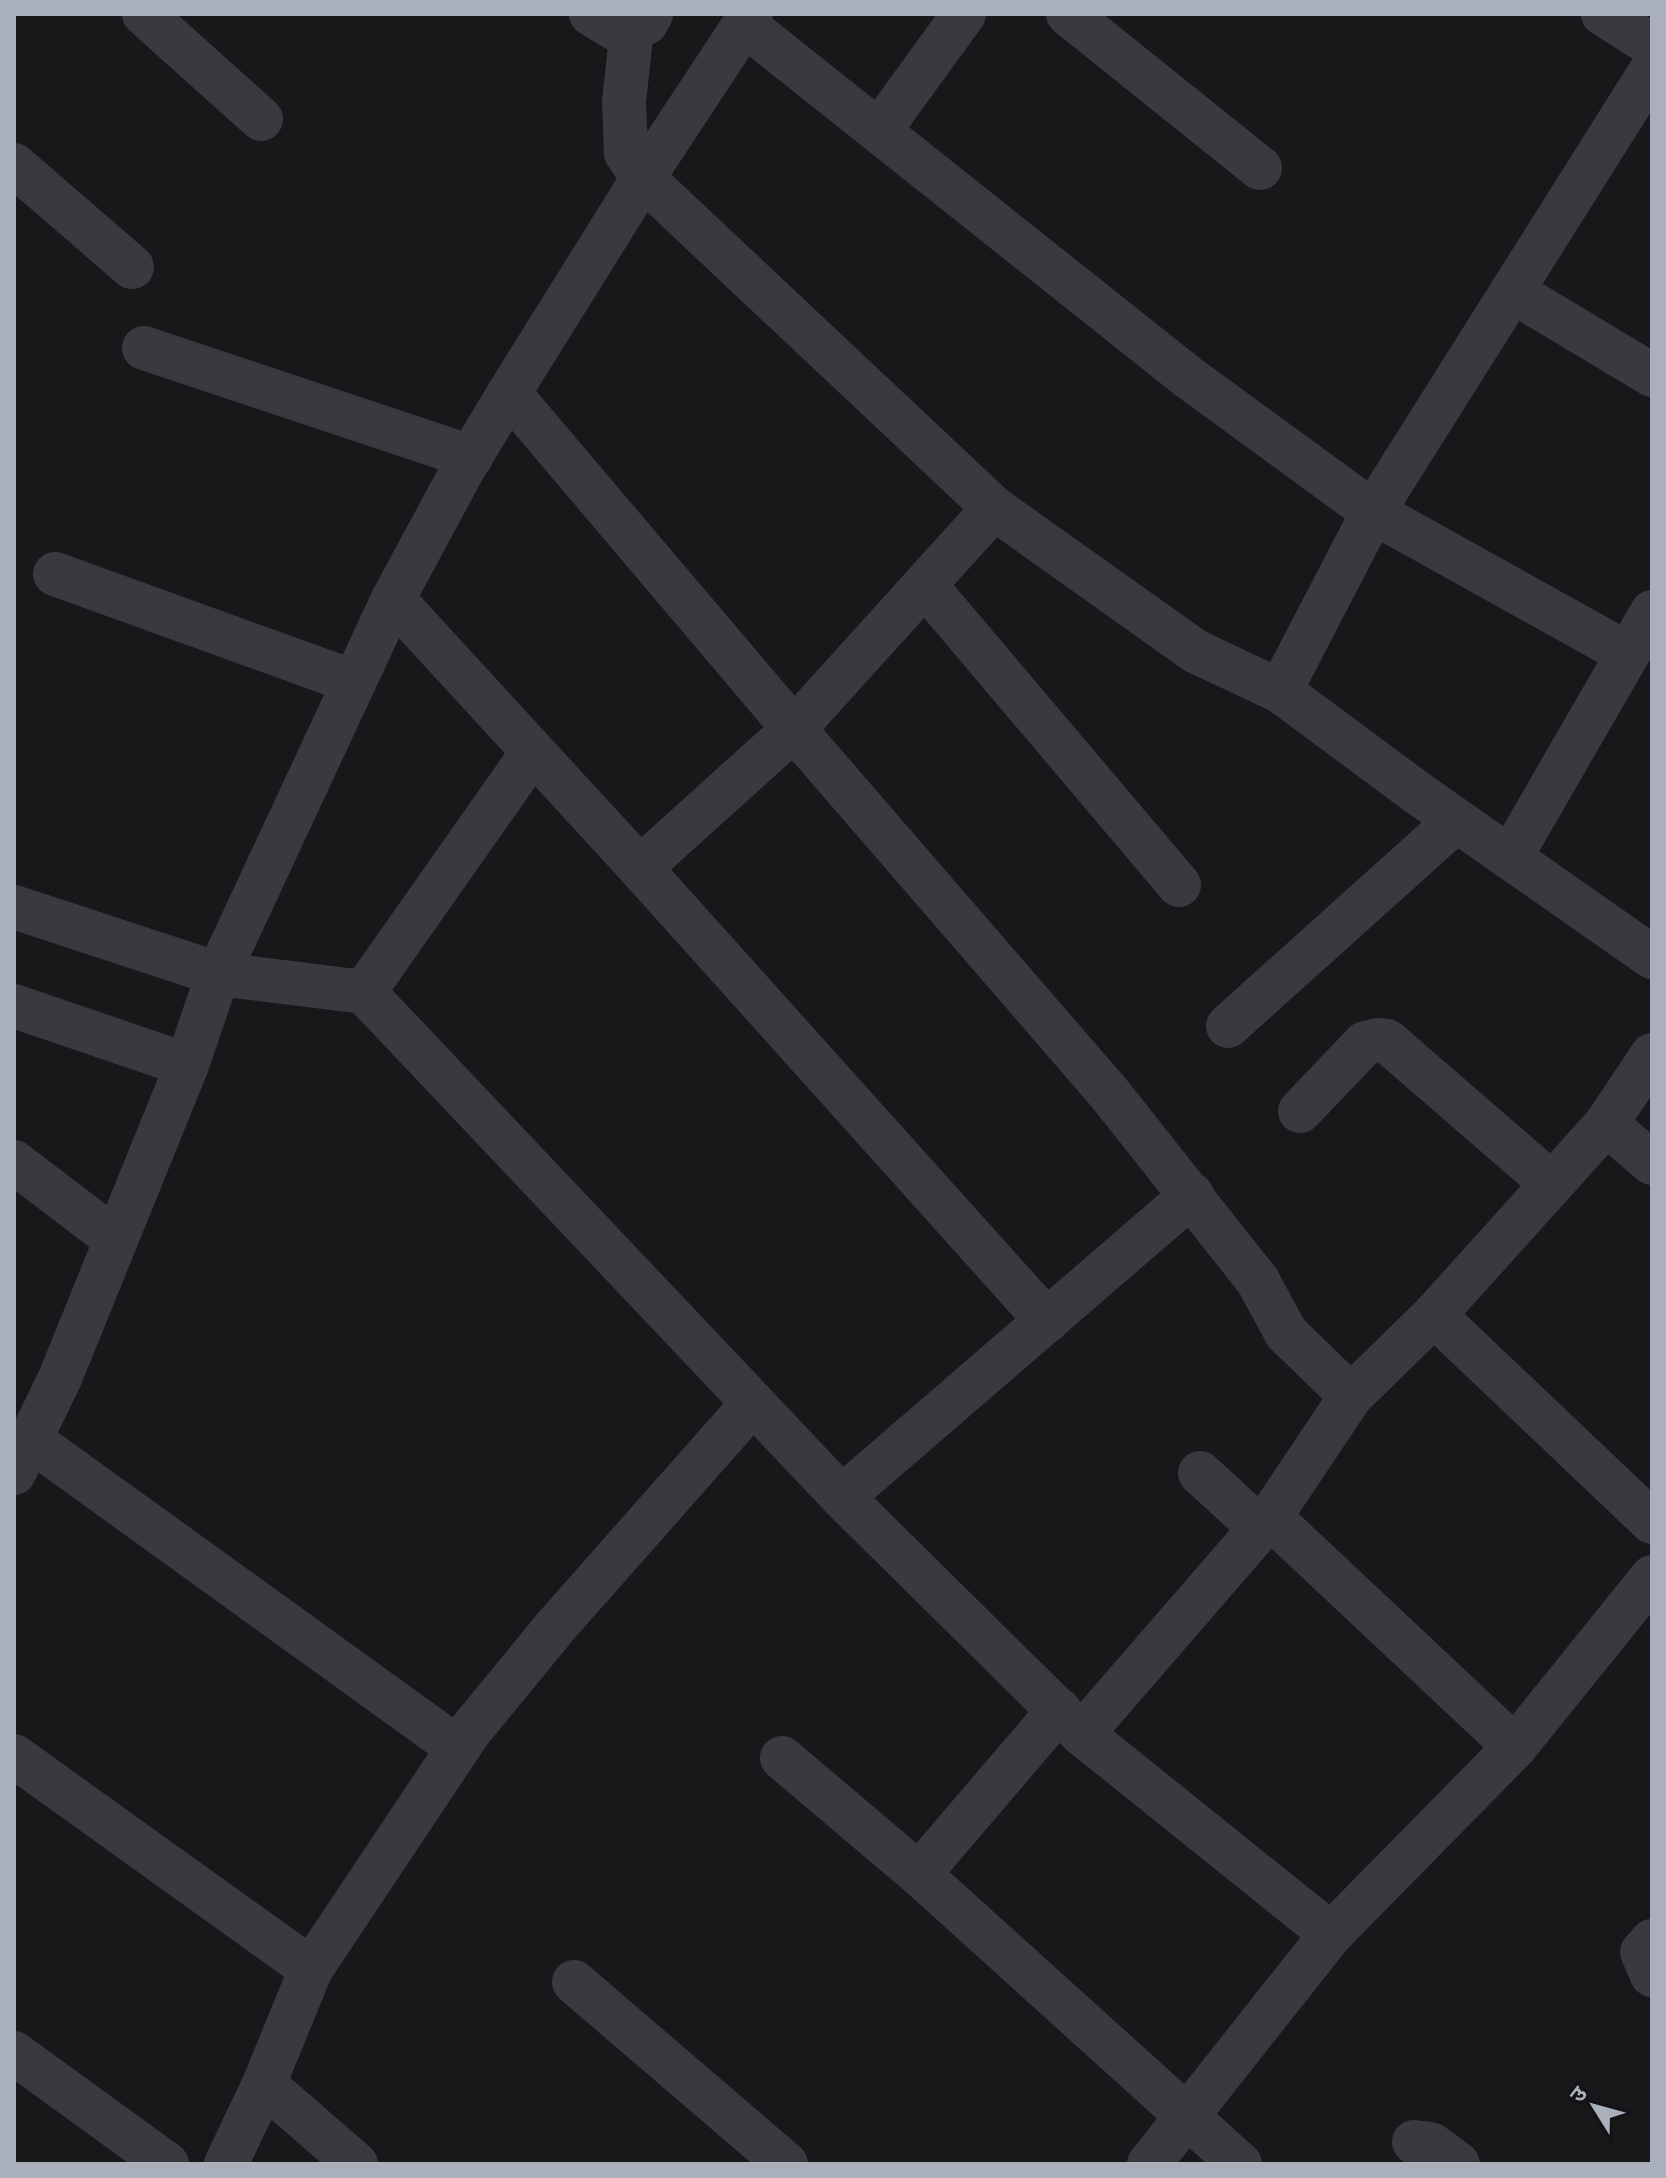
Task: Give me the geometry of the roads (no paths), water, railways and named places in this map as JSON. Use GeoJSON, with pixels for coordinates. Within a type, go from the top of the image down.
{"type":"FeatureCollection","features":[{"type":"Feature","properties":{"kind":"street"},"geometry":{"type":"LineString","coordinates":[[144,14],[261,119]]}},
{"type":"Feature","properties":{"kind":"street"},"geometry":{"type":"LineString","coordinates":[[591,14],[619,31],[642,21]]}},
{"type":"Feature","properties":{"kind":"street"},"geometry":{"type":"LineString","coordinates":[[879,131],[964,14]]}},
{"type":"Feature","properties":{"kind":"street"},"geometry":{"type":"LineString","coordinates":[[1068,14],[1260,168]]}},
{"type":"Feature","properties":{"kind":"street"},"geometry":{"type":"LineString","coordinates":[[1603,14],[1652,45]]}},
{"type":"Feature","properties":{"kind":"street"},"geometry":{"type":"LineString","coordinates":[[458,1748],[22,1457],[60,1378],[187,1065],[218,974],[393,599],[509,393],[643,178],[748,19],[879,131],[1188,377],[1373,512],[1628,654]]}},
{"type":"Feature","properties":{"kind":"street"},"geometry":{"type":"LineString","coordinates":[[642,21],[624,102],[626,153],[643,178],[994,508],[1195,651],[1280,691],[1456,821],[1652,957]]}},
{"type":"Feature","properties":{"kind":"street"},"geometry":{"type":"LineString","coordinates":[[1280,691],[1373,512],[1652,69]]}},
{"type":"Feature","properties":{"kind":"street"},"geometry":{"type":"LineString","coordinates":[[14,165],[132,267]]}},
{"type":"Feature","properties":{"kind":"street"},"geometry":{"type":"LineString","coordinates":[[1512,291],[1652,375]]}},
{"type":"Feature","properties":{"kind":"street"},"geometry":{"type":"LineString","coordinates":[[144,348],[471,457]]}},
{"type":"Feature","properties":{"kind":"street"},"geometry":{"type":"LineString","coordinates":[[509,393],[1109,1093],[1258,1281],[1286,1333],[1351,1396]]}},
{"type":"Feature","properties":{"kind":"street"},"geometry":{"type":"LineString","coordinates":[[640,868],[794,729],[994,508]]}},
{"type":"Feature","properties":{"kind":"street"},"geometry":{"type":"LineString","coordinates":[[55,574],[354,682]]}},
{"type":"Feature","properties":{"kind":"street"},"geometry":{"type":"LineString","coordinates":[[925,585],[1179,885]]}},
{"type":"Feature","properties":{"kind":"street"},"geometry":{"type":"LineString","coordinates":[[393,599],[640,868],[1047,1321]]}},
{"type":"Feature","properties":{"kind":"street"},"geometry":{"type":"LineString","coordinates":[[1510,858],[1652,612]]}},
{"type":"Feature","properties":{"kind":"street"},"geometry":{"type":"LineString","coordinates":[[364,992],[532,753]]}},
{"type":"Feature","properties":{"kind":"street"},"geometry":{"type":"LineString","coordinates":[[1228,1026],[1456,821]]}},
{"type":"Feature","properties":{"kind":"street"},"geometry":{"type":"LineString","coordinates":[[14,907],[218,974],[364,992],[842,1497],[1070,1722],[1331,1934]]}},
{"type":"Feature","properties":{"kind":"street"},"geometry":{"type":"LineString","coordinates":[[14,1006],[187,1065]]}},
{"type":"Feature","properties":{"kind":"street"},"geometry":{"type":"LineString","coordinates":[[1300,1111],[1365,1043],[1387,1041],[1552,1184]]}},
{"type":"Feature","properties":{"kind":"street"},"geometry":{"type":"LineString","coordinates":[[919,1874],[1265,1523],[1351,1396],[1434,1315],[1606,1124],[1652,1055]]}},
{"type":"Feature","properties":{"kind":"street"},"geometry":{"type":"LineString","coordinates":[[1606,1124],[1652,1163]]}},
{"type":"Feature","properties":{"kind":"street"},"geometry":{"type":"LineString","coordinates":[[14,1162],[115,1239]]}},
{"type":"Feature","properties":{"kind":"street"},"geometry":{"type":"LineString","coordinates":[[842,1497],[1192,1195]]}},
{"type":"Feature","properties":{"kind":"street"},"geometry":{"type":"LineString","coordinates":[[1434,1315],[1652,1522]]}},
{"type":"Feature","properties":{"kind":"street"},"geometry":{"type":"LineString","coordinates":[[226,2164],[264,2084],[311,1969],[458,1748],[556,1626],[753,1403]]}},
{"type":"Feature","properties":{"kind":"street"},"geometry":{"type":"LineString","coordinates":[[1200,1473],[1265,1523],[1515,1747]]}},
{"type":"Feature","properties":{"kind":"street"},"geometry":{"type":"LineString","coordinates":[[1149,2164],[1331,1934],[1515,1747],[1652,1577]]}},
{"type":"Feature","properties":{"kind":"street"},"geometry":{"type":"LineString","coordinates":[[14,1756],[311,1969]]}},
{"type":"Feature","properties":{"kind":"street"},"geometry":{"type":"LineString","coordinates":[[782,1758],[919,1874],[1240,2164]]}},
{"type":"Feature","properties":{"kind":"street"},"geometry":{"type":"LineString","coordinates":[[1652,1941],[1642,1952],[1652,1975]]}},
{"type":"Feature","properties":{"kind":"street"},"geometry":{"type":"LineString","coordinates":[[574,1982],[786,2164]]}},
{"type":"Feature","properties":{"kind":"street"},"geometry":{"type":"LineString","coordinates":[[14,2053],[167,2164]]}},
{"type":"Feature","properties":{"kind":"street"},"geometry":{"type":"LineString","coordinates":[[264,2084],[356,2164]]}},
{"type":"Feature","properties":{"kind":"street"},"geometry":{"type":"LineString","coordinates":[[1414,2142],[1431,2144],[1458,2164]]}}]}
